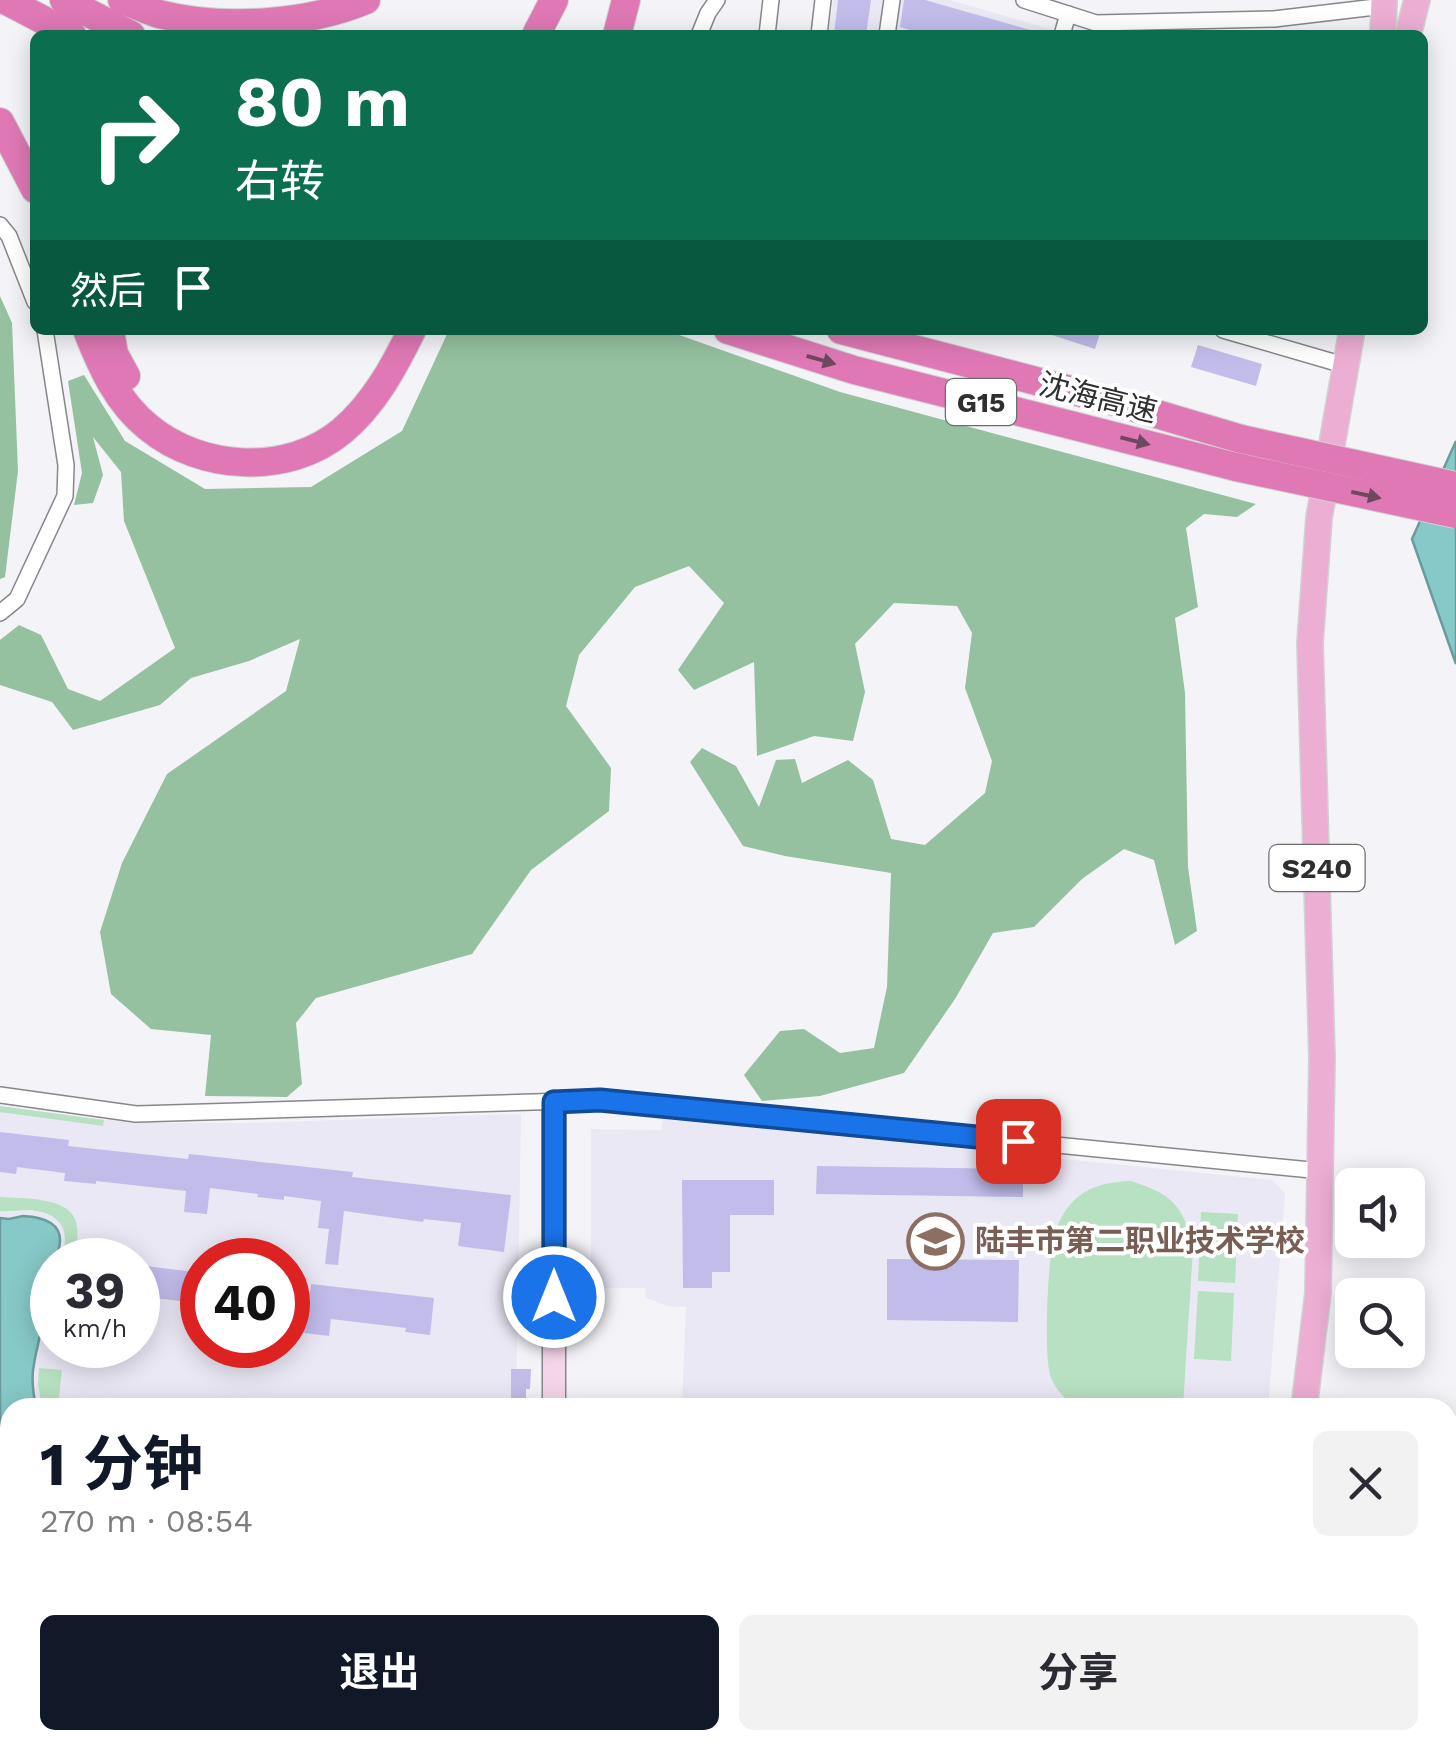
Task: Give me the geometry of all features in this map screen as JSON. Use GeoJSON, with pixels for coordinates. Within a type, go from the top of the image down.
{"type":"FeatureCollection","features":[{"type":"Feature","properties":{"kind":"highway"},"geometry":{"type":"LineString","coordinates":[[5,0],[62,30]]}},
{"type":"Feature","properties":{"kind":"highway"},"geometry":{"type":"LineString","coordinates":[[64,0],[121,30]]}},
{"type":"Feature","properties":{"kind":"highway"},"geometry":{"type":"LineString","coordinates":[[122,0],[159,14],[224,23],[292,20],[366,0]]}},
{"type":"Feature","properties":{"kind":"highway"},"geometry":{"type":"LineString","coordinates":[[525,30],[540,0]]}},
{"type":"Feature","properties":{"kind":"highway"},"geometry":{"type":"LineString","coordinates":[[539,30],[554,0]]}},
{"type":"Feature","properties":{"kind":"highway"},"geometry":{"type":"LineString","coordinates":[[618,30],[626,0]]}},
{"type":"Feature","properties":{"kind":"highway"},"geometry":{"type":"LineString","coordinates":[[0,122],[30,179]]}},
{"type":"Feature","properties":{"kind":"highway"},"geometry":{"type":"LineString","coordinates":[[89,335],[109,382],[147,427],[194,454],[260,463],[293,457],[340,434],[385,381],[409,335]]}},
{"type":"Feature","properties":{"kind":"highway"},"geometry":{"type":"LineString","coordinates":[[111,335],[114,354],[132,389],[165,421],[212,442],[257,447],[307,433],[335,414],[374,369],[391,335]]}},
{"type":"Feature","properties":{"kind":"highway","name":"沈海高速"},"geometry":{"type":"LineString","coordinates":[[744,335],[854,370],[1239,453],[1456,486]]}},
{"type":"Feature","properties":{"kind":"highway","name":"沈海高速"},"geometry":{"type":"LineString","coordinates":[[859,335],[1116,402],[1239,453],[1456,514]]}},
{"type":"Feature","properties":{"kind":"highway"},"geometry":{"type":"LineString","coordinates":[[925,335],[1116,402]]}},
{"type":"Feature","properties":{"kind":"main road"},"geometry":{"type":"LineString","coordinates":[[1409,30],[1417,0]]}},
{"type":"Feature","properties":{"kind":"main road"},"geometry":{"type":"LineString","coordinates":[[1384,3],[1384,30]]}},
{"type":"Feature","properties":{"kind":"main road","name":"S240"},"geometry":{"type":"LineString","coordinates":[[1305,1398],[1318,1292],[1321,1171],[1321,1022],[1310,643],[1319,518],[1351,335]]}},
{"type":"Feature","properties":{"kind":"street"},"geometry":{"type":"LineString","coordinates":[[702,30],[717,0]]}},
{"type":"Feature","properties":{"kind":"street"},"geometry":{"type":"LineString","coordinates":[[768,30],[771,0]]}},
{"type":"Feature","properties":{"kind":"street"},"geometry":{"type":"LineString","coordinates":[[820,30],[823,0]]}},
{"type":"Feature","properties":{"kind":"street"},"geometry":{"type":"LineString","coordinates":[[888,30],[892,0]]}},
{"type":"Feature","properties":{"kind":"street"},"geometry":{"type":"LineString","coordinates":[[1024,0],[1096,23],[1204,28],[1384,3]]}},
{"type":"Feature","properties":{"kind":"street"},"geometry":{"type":"LineString","coordinates":[[1063,30],[1068,14]]}},
{"type":"Feature","properties":{"kind":"street"},"geometry":{"type":"LineString","coordinates":[[0,224],[9,236],[30,289]]}},
{"type":"Feature","properties":{"kind":"street"},"geometry":{"type":"LineString","coordinates":[[0,614],[17,599],[65,496],[66,465],[46,335]]}},
{"type":"Feature","properties":{"kind":"street"},"geometry":{"type":"LineString","coordinates":[[1240,335],[1347,366]]}},
{"type":"Feature","properties":{"kind":"street"},"geometry":{"type":"LineString","coordinates":[[0,1095],[136,1114],[620,1102],[1321,1171]]}},
{"type":"Feature","properties":{"kind":"street"},"geometry":{"type":"LineString","coordinates":[[554,1102],[554,1398]]}},
{"type":"Feature","properties":{"kind":"shaded area"},"geometry":{"type":"Polygon","coordinates":[[[833,0],[950,0],[1053,30],[830,30],[833,0]]]}},
{"type":"Feature","properties":{"kind":"shaded area"},"geometry":{"type":"Polygon","coordinates":[[[0,1106],[104,1120],[244,1123],[521,1114],[516,1398],[0,1398],[0,1106]]]}},
{"type":"Feature","properties":{"kind":"shaded area","name":"陆丰市第二职业技术学校"},"geometry":{"type":"Polygon","coordinates":[[[663,1119],[1273,1180],[1285,1194],[1269,1398],[682,1398],[686,1307],[667,1306],[646,1298],[645,1288],[591,1288],[591,1129],[661,1130],[663,1119]]]}},
{"type":"Feature","properties":{"kind":"green space"},"geometry":{"type":"Polygon","coordinates":[[[0,296],[12,323],[18,471],[5,577],[0,579],[0,296]]]}},
{"type":"Feature","properties":{"kind":"green space"},"geometry":{"type":"Polygon","coordinates":[[[447,335],[679,335],[840,392],[1256,504],[1237,517],[1204,514],[1186,528],[1198,607],[1175,618],[1185,693],[1188,867],[1197,931],[1175,945],[1154,860],[1124,849],[1082,879],[1034,927],[993,933],[955,999],[904,1073],[820,1096],[762,1101],[744,1075],[780,1031],[804,1029],[840,1053],[874,1048],[887,987],[891,873],[743,846],[690,762],[702,748],[736,766],[759,807],[776,760],[795,759],[802,783],[848,760],[873,780],[891,839],[925,845],[985,793],[992,761],[965,688],[972,633],[957,606],[894,603],[855,644],[865,692],[853,741],[814,736],[757,756],[754,662],[694,690],[678,670],[724,603],[689,566],[635,587],[579,655],[566,706],[611,768],[609,811],[531,870],[472,954],[316,998],[296,1023],[302,1084],[287,1097],[205,1096],[211,1035],[151,1029],[111,994],[100,932],[122,863],[167,774],[286,691],[300,639],[249,661],[191,678],[160,705],[73,730],[52,702],[0,685],[0,640],[19,625],[41,635],[68,689],[100,701],[175,648],[124,521],[121,472],[93,437],[103,475],[93,503],[74,505],[82,473],[68,381],[84,375],[125,441],[205,489],[311,487],[402,431],[447,335]]]}},
{"type":"Feature","properties":{"kind":"green space"},"geometry":{"type":"Polygon","coordinates":[[[0,1106],[104,1120],[103,1126],[0,1112],[0,1106]]]}},
{"type":"Feature","properties":{"kind":"green space"},"geometry":{"type":"Polygon","coordinates":[[[1131,1181],[1157,1191],[1174,1204],[1185,1222],[1193,1248],[1184,1398],[1065,1398],[1051,1378],[1047,1310],[1053,1240],[1057,1226],[1075,1199],[1105,1184],[1131,1181]]]}},
{"type":"Feature","properties":{"kind":"green space"},"geometry":{"type":"Polygon","coordinates":[[[0,1197],[53,1202],[75,1219],[77,1238],[65,1238],[60,1224],[47,1214],[0,1211],[0,1197]]]}},
{"type":"Feature","properties":{"kind":"green space"},"geometry":{"type":"Polygon","coordinates":[[[1201,1212],[1238,1214],[1235,1283],[1198,1281],[1201,1212]]]}},
{"type":"Feature","properties":{"kind":"green space"},"geometry":{"type":"Polygon","coordinates":[[[1198,1291],[1234,1293],[1231,1361],[1194,1359],[1198,1291]]]}},
{"type":"Feature","properties":{"kind":"green space"},"geometry":{"type":"Polygon","coordinates":[[[39,1368],[62,1370],[59,1398],[40,1398],[39,1368]]]}},
{"type":"Feature","properties":{"kind":"water"},"geometry":{"type":"Polygon","coordinates":[[[1456,441],[1456,664],[1412,539],[1456,441]]]}},
{"type":"Feature","properties":{"kind":"water"},"geometry":{"type":"Polygon","coordinates":[[[0,1218],[38,1218],[51,1223],[59,1233],[60,1238],[30,1238],[30,1368],[33,1368],[35,1398],[0,1398],[0,1218]]]}},
{"type":"Feature","properties":{"kind":"building"},"geometry":{"type":"Polygon","coordinates":[[[838,0],[871,0],[867,30],[835,30],[838,0]]]}},
{"type":"Feature","properties":{"kind":"building"},"geometry":{"type":"Polygon","coordinates":[[[904,0],[925,0],[1030,30],[910,30],[900,27],[904,0]]]}},
{"type":"Feature","properties":{"kind":"building"},"geometry":{"type":"Polygon","coordinates":[[[1052,335],[1099,335],[1095,349],[1052,335]]]}},
{"type":"Feature","properties":{"kind":"building"},"geometry":{"type":"Polygon","coordinates":[[[1198,345],[1262,364],[1256,386],[1191,367],[1198,345]]]}},
{"type":"Feature","properties":{"kind":"building"},"geometry":{"type":"Polygon","coordinates":[[[0,1132],[69,1140],[68,1146],[188,1159],[189,1154],[353,1172],[352,1177],[511,1195],[504,1252],[458,1246],[461,1223],[344,1211],[338,1265],[325,1264],[329,1229],[318,1228],[321,1201],[257,1197],[258,1194],[210,1188],[207,1214],[184,1212],[186,1191],[64,1181],[65,1173],[17,1167],[16,1174],[0,1172],[0,1132]]]}},
{"type":"Feature","properties":{"kind":"building"},"geometry":{"type":"Polygon","coordinates":[[[817,1166],[1023,1169],[1023,1197],[816,1194],[817,1166]]]}},
{"type":"Feature","properties":{"kind":"building"},"geometry":{"type":"Polygon","coordinates":[[[682,1180],[774,1180],[774,1215],[730,1215],[730,1272],[712,1272],[712,1288],[683,1288],[682,1180]]]}},
{"type":"Feature","properties":{"kind":"building"},"geometry":{"type":"Polygon","coordinates":[[[887,1259],[1019,1260],[1018,1322],[887,1320],[887,1259]]]}},
{"type":"Feature","properties":{"kind":"building"},"geometry":{"type":"Polygon","coordinates":[[[160,1268],[180,1270],[180,1301],[160,1299],[160,1268]]]}},
{"type":"Feature","properties":{"kind":"building"},"geometry":{"type":"Polygon","coordinates":[[[311,1284],[434,1298],[430,1335],[405,1332],[406,1328],[331,1319],[329,1336],[310,1334],[311,1284]]]}},
{"type":"Feature","properties":{"kind":"building"},"geometry":{"type":"Polygon","coordinates":[[[511,1369],[531,1369],[526,1398],[511,1398],[511,1369]]]}},
{"type":"Feature","properties":{"kind":"place","name":"陆丰市第二职业技术学校"},"geometry":{"type":"Point","coordinates":[936,1241]}},
{"type":"Feature","properties":{"kind":"route"},"geometry":{"type":"LineString","coordinates":[[554,1297],[554,1102],[600,1100],[1018,1141]]}}]}
